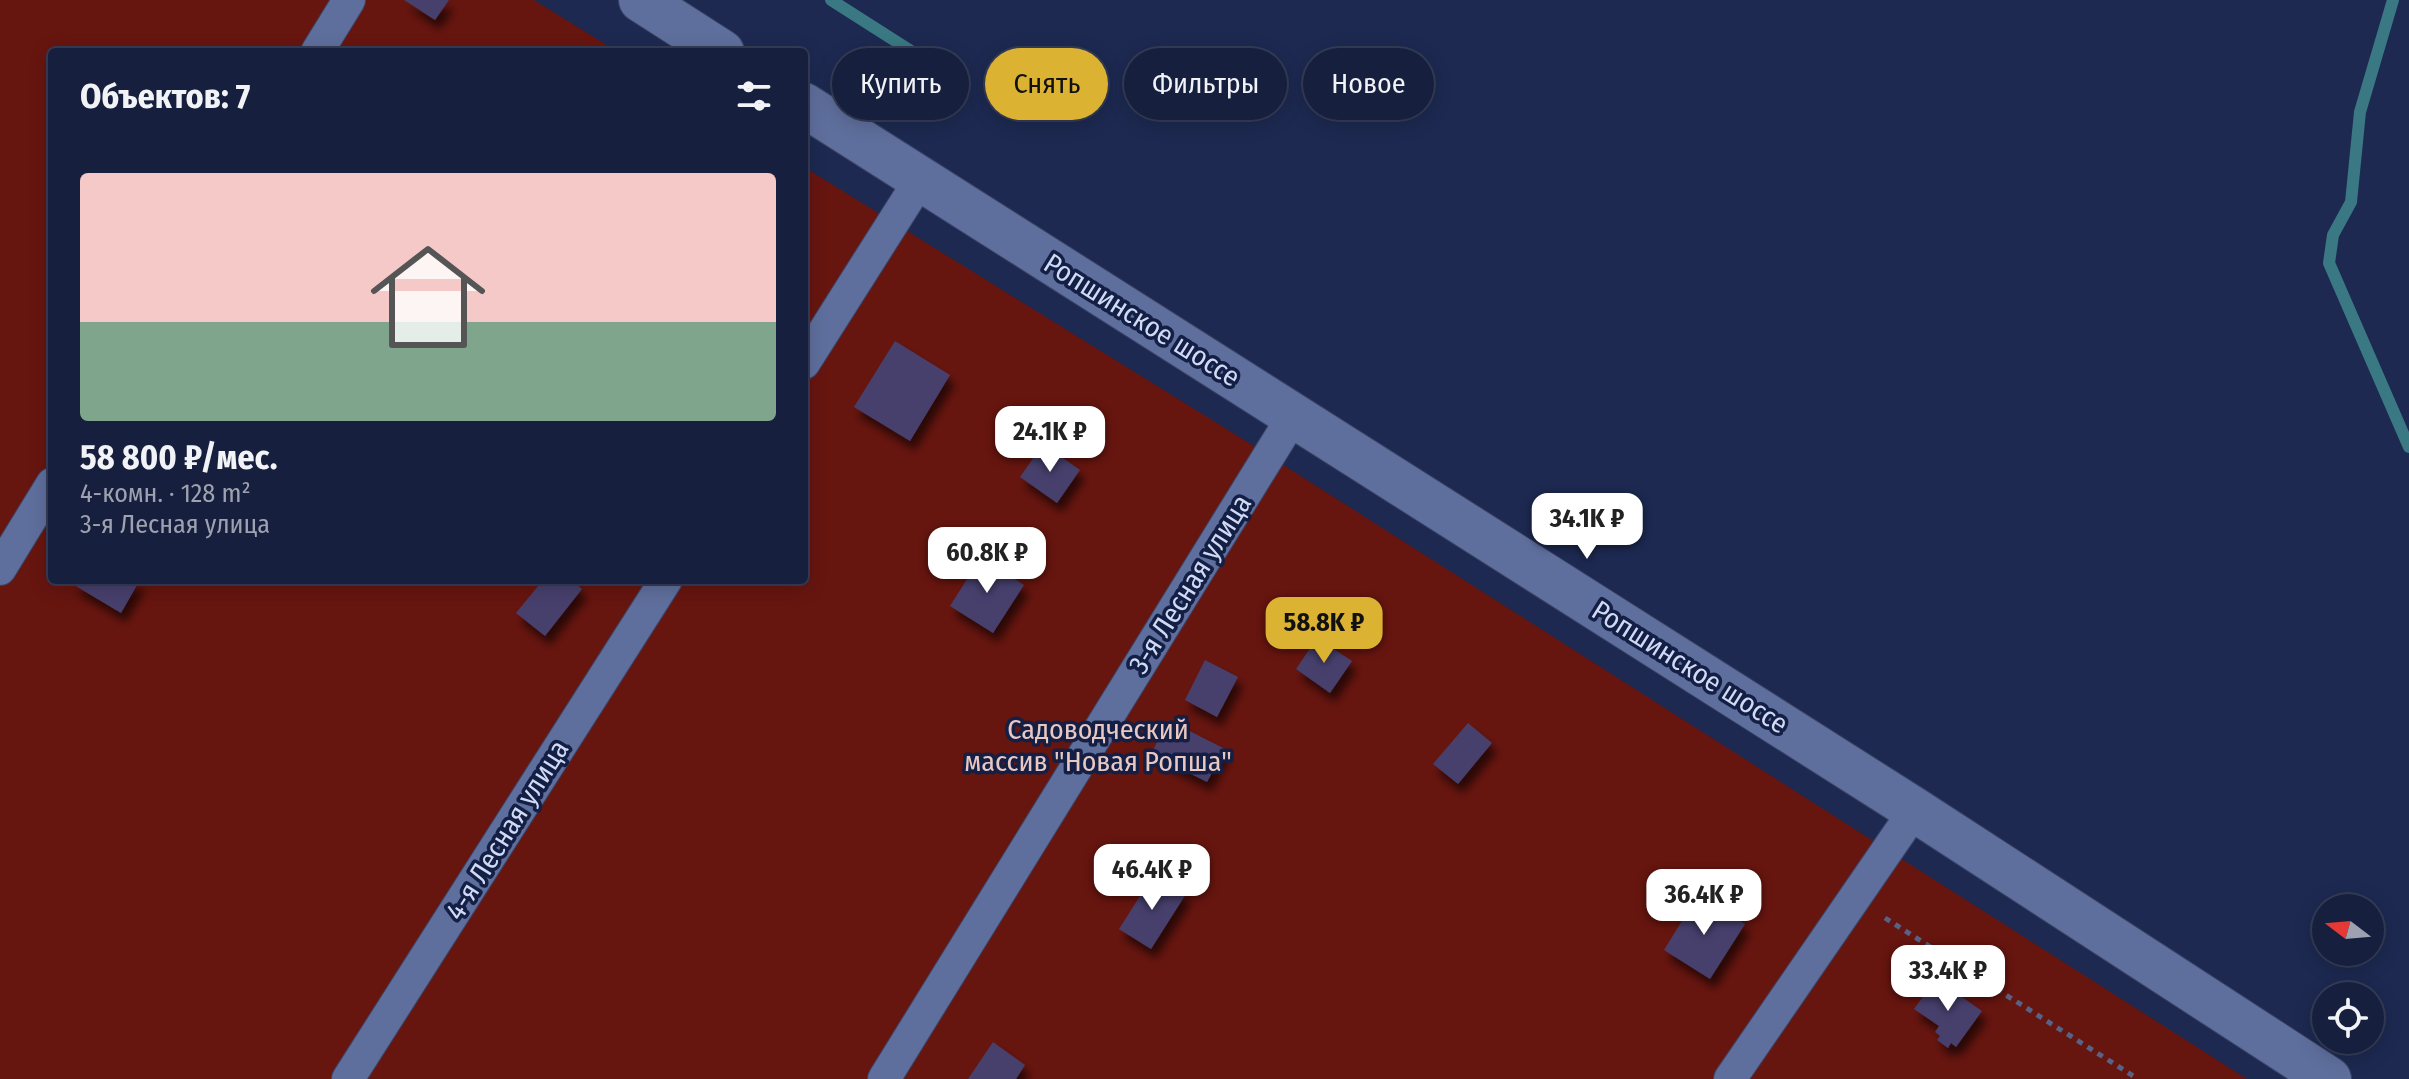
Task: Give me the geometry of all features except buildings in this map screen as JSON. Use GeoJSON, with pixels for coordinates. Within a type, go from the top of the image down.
{"type":"FeatureCollection","features":[{"type":"Feature","properties":{"kind":"main road"},"geometry":{"type":"LineString","coordinates":[[641,0],[716,48]]}},
{"type":"Feature","properties":{"kind":"main road","name":"Ропшинское шоссе"},"geometry":{"type":"LineString","coordinates":[[808,108],[1915,810],[2329,1079]]}},
{"type":"Feature","properties":{"kind":"street"},"geometry":{"type":"LineString","coordinates":[[319,48],[349,0]]}},
{"type":"Feature","properties":{"kind":"street"},"geometry":{"type":"LineString","coordinates":[[808,357],[920,180]]}},
{"type":"Feature","properties":{"kind":"street","name":"3-я Лесная улица"},"geometry":{"type":"LineString","coordinates":[[884,1079],[1294,415]]}},
{"type":"Feature","properties":{"kind":"street"},"geometry":{"type":"LineString","coordinates":[[0,569],[48,491]]}},
{"type":"Feature","properties":{"kind":"street","name":"4-я Лесная улица"},"geometry":{"type":"LineString","coordinates":[[348,1079],[663,584]]}},
{"type":"Feature","properties":{"kind":"street"},"geometry":{"type":"LineString","coordinates":[[1730,1079],[1915,810]]}},
{"type":"Feature","properties":{"kind":"path"},"geometry":{"type":"LineString","coordinates":[[1854,899],[2138,1079]]}},
{"type":"Feature","properties":{"kind":"green space","name":"Садоводческий массив \"Новая Ропша\""},"geometry":{"type":"Polygon","coordinates":[[[0,0],[534,0],[612,48],[48,48],[48,584],[808,584],[808,169],[1241,438],[2247,1079],[0,1079],[0,0]]]}},
{"type":"Feature","properties":{"kind":"waterway"},"geometry":{"type":"LineString","coordinates":[[831,0],[906,48]]}},
{"type":"Feature","properties":{"kind":"waterway"},"geometry":{"type":"LineString","coordinates":[[2393,0],[2360,112],[2351,202],[2333,235],[2329,263],[2409,447]]}}]}
